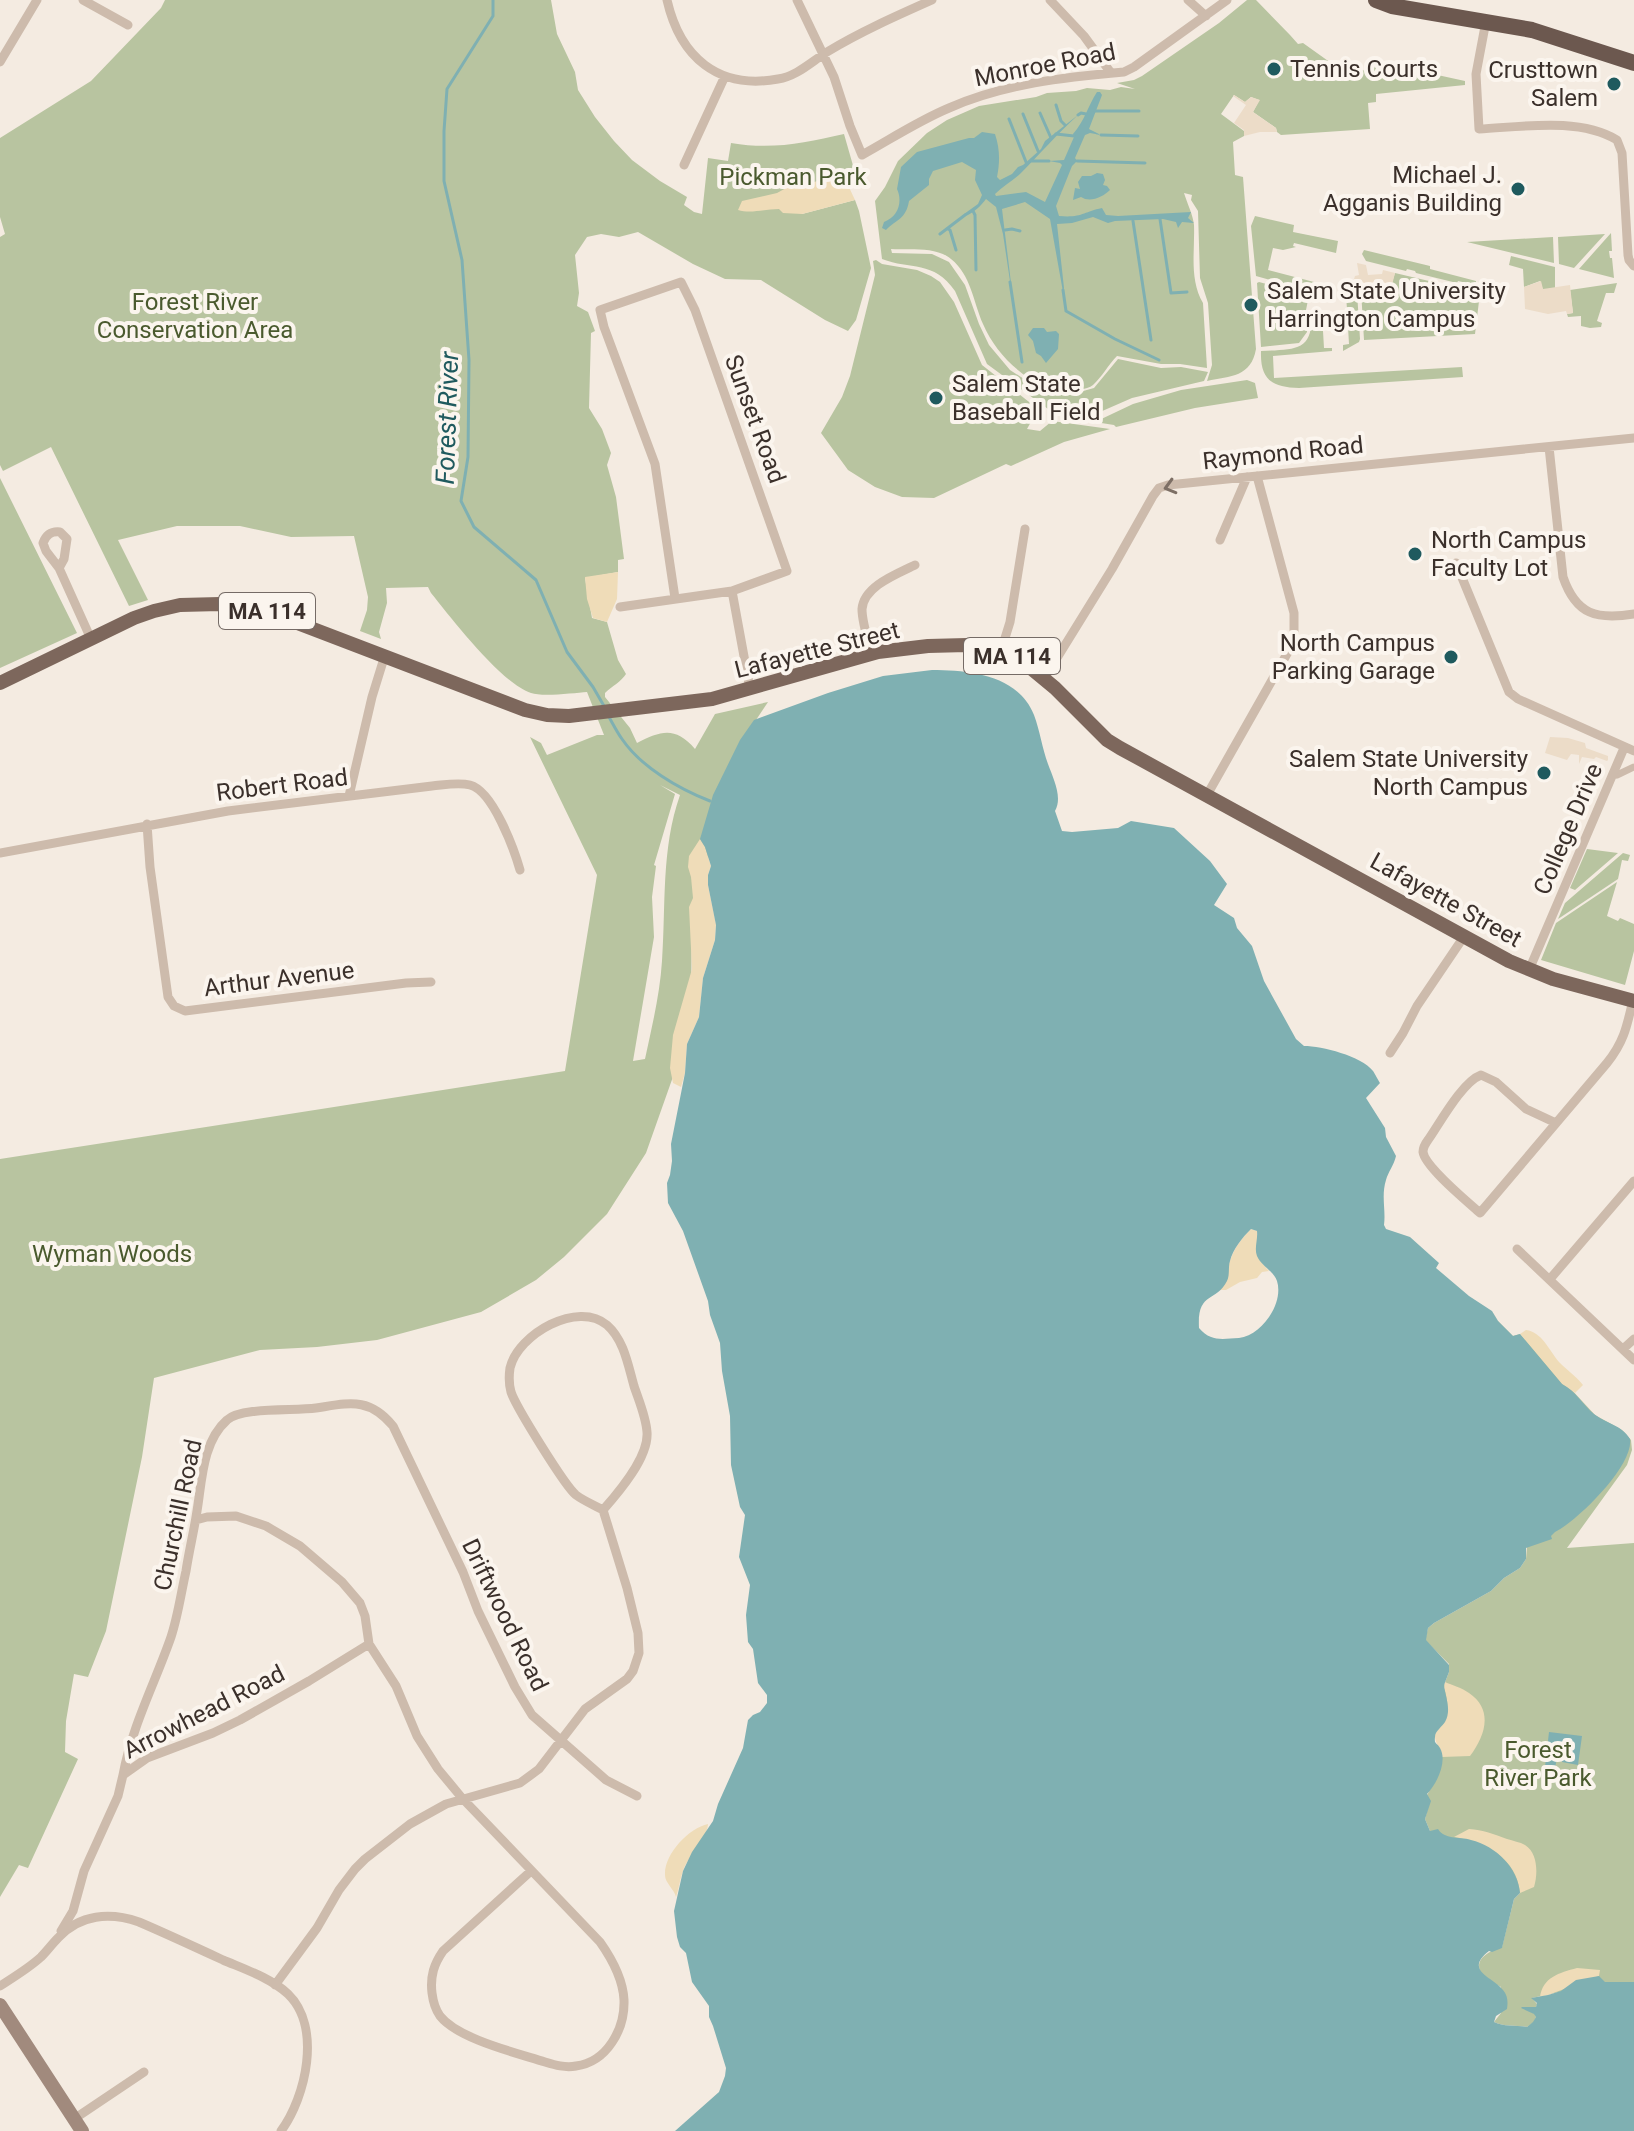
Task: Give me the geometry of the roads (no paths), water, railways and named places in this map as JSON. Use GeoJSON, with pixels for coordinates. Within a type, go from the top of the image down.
{"type":"FeatureCollection","features":[{"type":"Feature","properties":{"kind":"highway"},"geometry":{"type":"LineString","coordinates":[[1376,0],[1532,30],[1634,63]]}},
{"type":"Feature","properties":{"kind":"main road","name":"Lafayette Street"},"geometry":{"type":"LineString","coordinates":[[0,683],[134,618],[180,605],[220,604],[266,611],[525,710],[547,715],[591,715],[712,699],[872,654],[901,649],[977,646],[1001,651],[1026,664],[1107,740],[1529,970],[1633,1000]]}},
{"type":"Feature","properties":{"kind":"main road"},"geometry":{"type":"LineString","coordinates":[[0,2005],[78,2125]]}},
{"type":"Feature","properties":{"kind":"street"},"geometry":{"type":"LineString","coordinates":[[0,62],[37,0]]}},
{"type":"Feature","properties":{"kind":"street"},"geometry":{"type":"LineString","coordinates":[[83,0],[128,25]]}},
{"type":"Feature","properties":{"kind":"street"},"geometry":{"type":"LineString","coordinates":[[667,0],[679,37],[691,54],[702,64],[725,76],[755,80],[780,79],[810,65],[823,54],[877,24],[932,0]]}},
{"type":"Feature","properties":{"kind":"street"},"geometry":{"type":"LineString","coordinates":[[797,0],[823,54]]}},
{"type":"Feature","properties":{"kind":"street"},"geometry":{"type":"LineString","coordinates":[[1050,0],[1084,36],[1111,73]]}},
{"type":"Feature","properties":{"kind":"street"},"geometry":{"type":"LineString","coordinates":[[1188,0],[1206,16]]}},
{"type":"Feature","properties":{"kind":"street","name":"Monroe Road"},"geometry":{"type":"LineString","coordinates":[[823,54],[862,155],[929,117],[978,97],[1033,84],[1124,72],[1227,0]]}},
{"type":"Feature","properties":{"kind":"street"},"geometry":{"type":"LineString","coordinates":[[1486,21],[1476,74],[1479,129],[1576,126],[1593,129],[1617,140],[1622,153],[1629,260],[1634,266]]}},
{"type":"Feature","properties":{"kind":"street"},"geometry":{"type":"LineString","coordinates":[[684,165],[725,76]]}},
{"type":"Feature","properties":{"kind":"street","name":"Sunset Road"},"geometry":{"type":"LineString","coordinates":[[675,598],[655,464],[600,310],[681,282],[695,310],[786,571],[732,591]]}},
{"type":"Feature","properties":{"kind":"street","name":"Raymond Road"},"geometry":{"type":"LineString","coordinates":[[1044,679],[1159,488],[1634,438]]}},
{"type":"Feature","properties":{"kind":"street"},"geometry":{"type":"LineString","coordinates":[[1549,447],[1563,577],[1567,589],[1580,606],[1600,617],[1634,614]]}},
{"type":"Feature","properties":{"kind":"street"},"geometry":{"type":"LineString","coordinates":[[1220,540],[1252,476]]}},
{"type":"Feature","properties":{"kind":"street"},"geometry":{"type":"LineString","coordinates":[[1207,795],[1288,652],[1294,633],[1294,613],[1252,476]]}},
{"type":"Feature","properties":{"kind":"street"},"geometry":{"type":"LineString","coordinates":[[1001,651],[1010,622],[1025,529]]}},
{"type":"Feature","properties":{"kind":"street","name":"College Drive"},"geometry":{"type":"LineString","coordinates":[[1456,563],[1509,692],[1629,750],[1529,970]]}},
{"type":"Feature","properties":{"kind":"street"},"geometry":{"type":"LineString","coordinates":[[872,654],[862,612],[864,602],[884,582],[915,565]]}},
{"type":"Feature","properties":{"kind":"street"},"geometry":{"type":"LineString","coordinates":[[59,568],[91,639]]}},
{"type":"Feature","properties":{"kind":"street"},"geometry":{"type":"LineString","coordinates":[[620,607],[732,591],[750,689]]}},
{"type":"Feature","properties":{"kind":"street"},"geometry":{"type":"LineString","coordinates":[[349,796],[385,655]]}},
{"type":"Feature","properties":{"kind":"street"},"geometry":{"type":"LineString","coordinates":[[1617,775],[1634,767]]}},
{"type":"Feature","properties":{"kind":"street","name":"Robert Road"},"geometry":{"type":"LineString","coordinates":[[0,853],[228,811],[432,786],[471,785],[480,790],[499,817],[515,850],[520,870]]}},
{"type":"Feature","properties":{"kind":"street","name":"Arthur Avenue"},"geometry":{"type":"LineString","coordinates":[[147,824],[159,940],[168,997],[174,1006],[185,1011],[431,982]]}},
{"type":"Feature","properties":{"kind":"street"},"geometry":{"type":"LineString","coordinates":[[1390,1053],[1417,1006],[1465,935]]}},
{"type":"Feature","properties":{"kind":"street"},"geometry":{"type":"LineString","coordinates":[[1556,1123],[1526,1109],[1496,1082],[1481,1075],[1470,1081],[1428,1140],[1423,1154],[1441,1177],[1480,1213],[1556,1123],[1621,1045],[1633,1000]]}},
{"type":"Feature","properties":{"kind":"street"},"geometry":{"type":"LineString","coordinates":[[1550,1279],[1634,1181]]}},
{"type":"Feature","properties":{"kind":"street"},"geometry":{"type":"LineString","coordinates":[[1517,1249],[1634,1360]]}},
{"type":"Feature","properties":{"kind":"street"},"geometry":{"type":"LineString","coordinates":[[275,1985],[355,1869],[410,1824],[446,1804],[520,1783],[539,1769],[585,1709],[627,1679],[633,1671],[639,1653],[638,1633],[603,1510],[575,1494],[511,1390],[510,1369],[523,1344],[548,1326],[574,1315],[596,1318],[614,1332],[625,1355],[648,1435],[642,1457],[603,1510]]}},
{"type":"Feature","properties":{"kind":"street"},"geometry":{"type":"LineString","coordinates":[[1623,1349],[1634,1339]]}},
{"type":"Feature","properties":{"kind":"street","name":"Churchill Road"},"geometry":{"type":"LineString","coordinates":[[123,1775],[144,1703],[172,1633],[196,1520],[204,1465],[215,1434],[234,1414],[250,1411],[294,1411],[359,1404],[373,1407],[383,1414]]}},
{"type":"Feature","properties":{"kind":"street","name":"Driftwood Road"},"geometry":{"type":"LineString","coordinates":[[383,1414],[397,1434],[515,1687],[532,1715],[606,1780],[637,1796]]}},
{"type":"Feature","properties":{"kind":"street"},"geometry":{"type":"LineString","coordinates":[[196,1520],[220,1516],[250,1519],[300,1546],[342,1582],[354,1595],[365,1616],[369,1644],[396,1686],[417,1736],[438,1769],[600,1942],[616,1969],[623,2012],[617,2034],[605,2051],[578,2066],[545,2062],[462,2033],[442,2018],[433,1998],[432,1975],[435,1962],[443,1951],[531,1871]]}},
{"type":"Feature","properties":{"kind":"street","name":"Arrowhead Road"},"geometry":{"type":"LineString","coordinates":[[59,1936],[73,1911],[88,1862],[118,1796],[123,1775],[147,1758],[240,1720],[369,1644]]}},
{"type":"Feature","properties":{"kind":"street"},"geometry":{"type":"LineString","coordinates":[[0,1986],[40,1958],[59,1936],[95,1916],[122,1916],[275,1985],[296,2004],[306,2029],[308,2054],[299,2097],[281,2131]]}},
{"type":"Feature","properties":{"kind":"street"},"geometry":{"type":"LineString","coordinates":[[78,2125],[144,2072]]}},
{"type":"Feature","properties":{"kind":"water"},"geometry":{"type":"Polygon","coordinates":[[[1097,92],[1102,95],[1089,129],[1101,135],[1085,135],[1075,158],[1077,161],[1072,166],[1056,206],[1059,216],[1078,215],[1102,208],[1106,215],[1118,216],[1191,212],[1188,218],[1194,223],[1182,222],[1178,228],[1176,222],[1163,219],[1108,223],[1093,217],[1057,224],[1063,292],[1050,219],[1025,202],[1002,209],[1011,283],[996,207],[986,199],[972,213],[964,214],[978,204],[982,195],[975,180],[976,170],[962,162],[933,171],[929,185],[909,201],[903,215],[886,230],[882,228],[898,208],[901,167],[917,152],[974,138],[982,132],[995,134],[999,156],[997,177],[1000,180],[1023,165],[1041,149],[1045,141],[1078,115],[1020,174],[995,194],[1026,192],[1045,202],[1062,165],[1049,161],[1064,160],[1073,134],[1097,92]]]}},
{"type":"Feature","properties":{"kind":"water"},"geometry":{"type":"Polygon","coordinates":[[[1103,174],[1103,185],[1110,190],[1096,198],[1073,200],[1075,188],[1080,189],[1078,182],[1082,176],[1103,174]]]}},
{"type":"Feature","properties":{"kind":"water"},"geometry":{"type":"Polygon","coordinates":[[[1033,328],[1044,328],[1047,332],[1056,331],[1059,334],[1058,349],[1046,363],[1036,353],[1028,335],[1033,328]]]}},
{"type":"Feature","properties":{"kind":"water"},"geometry":{"type":"Polygon","coordinates":[[[947,670],[977,674],[1005,683],[1027,702],[1034,715],[1056,788],[1058,800],[1055,811],[1062,831],[1118,828],[1131,821],[1174,828],[1210,861],[1227,884],[1214,905],[1234,918],[1237,928],[1252,946],[1264,981],[1296,1039],[1304,1046],[1351,1056],[1373,1071],[1380,1083],[1366,1098],[1385,1128],[1396,1156],[1385,1186],[1386,1229],[1410,1237],[1439,1263],[1436,1268],[1492,1311],[1513,1336],[1520,1334],[1562,1384],[1590,1410],[1623,1430],[1630,1439],[1623,1464],[1589,1505],[1555,1532],[1552,1539],[1526,1548],[1526,1559],[1520,1568],[1491,1591],[1428,1628],[1426,1640],[1449,1665],[1449,1672],[1444,1685],[1447,1717],[1435,1740],[1443,1760],[1437,1779],[1427,1794],[1431,1801],[1425,1819],[1430,1831],[1438,1829],[1444,1835],[1489,1847],[1504,1859],[1515,1875],[1520,1893],[1514,1899],[1502,1948],[1489,1951],[1479,1964],[1483,1973],[1499,1985],[1507,1997],[1507,2009],[1496,2016],[1494,2022],[1527,2027],[1536,2017],[1521,2008],[1536,2007],[1537,2003],[1531,1998],[1561,1991],[1576,1980],[1599,1976],[1605,1982],[1634,1982],[1634,2131],[675,2131],[719,2092],[726,2068],[709,2017],[709,2006],[692,1982],[686,1953],[680,1947],[674,1911],[683,1871],[713,1821],[743,1748],[748,1720],[767,1703],[767,1695],[758,1683],[753,1649],[748,1642],[746,1615],[750,1585],[739,1557],[745,1515],[740,1507],[731,1465],[730,1416],[720,1343],[683,1231],[668,1203],[671,1144],[685,1073],[687,1044],[699,1017],[703,978],[715,940],[716,925],[708,885],[711,866],[700,839],[713,795],[740,740],[754,720],[883,676],[947,670]],[[1251,1229],[1238,1244],[1223,1288],[1201,1308],[1199,1328],[1212,1338],[1248,1336],[1263,1324],[1274,1308],[1277,1281],[1257,1256],[1257,1231],[1251,1229]]]}},
{"type":"Feature","properties":{"kind":"water"},"geometry":{"type":"Polygon","coordinates":[[[1549,1732],[1582,1736],[1578,1765],[1562,1762],[1563,1749],[1559,1748],[1555,1768],[1545,1767],[1549,1732]]]}},
{"type":"Feature","properties":{"kind":"waterway","name":"Forest River"},"geometry":{"type":"LineString","coordinates":[[493,0],[493,16],[447,89],[444,131],[444,181],[462,260],[469,360],[468,457],[461,501],[474,527],[536,580],[567,652],[604,706]]}},
{"type":"Feature","properties":{"kind":"waterway"},"geometry":{"type":"LineString","coordinates":[[1056,105],[1065,125]]}},
{"type":"Feature","properties":{"kind":"waterway"},"geometry":{"type":"LineString","coordinates":[[1095,111],[1139,111]]}},
{"type":"Feature","properties":{"kind":"waterway"},"geometry":{"type":"LineString","coordinates":[[1040,113],[1051,138]]}},
{"type":"Feature","properties":{"kind":"waterway"},"geometry":{"type":"LineString","coordinates":[[1023,114],[1038,151]]}},
{"type":"Feature","properties":{"kind":"waterway"},"geometry":{"type":"LineString","coordinates":[[1078,115],[1086,114]]}},
{"type":"Feature","properties":{"kind":"waterway"},"geometry":{"type":"LineString","coordinates":[[1009,119],[1026,162]]}},
{"type":"Feature","properties":{"kind":"waterway"},"geometry":{"type":"LineString","coordinates":[[1056,134],[1074,136]]}},
{"type":"Feature","properties":{"kind":"waterway"},"geometry":{"type":"LineString","coordinates":[[1101,135],[1138,136]]}},
{"type":"Feature","properties":{"kind":"waterway"},"geometry":{"type":"LineString","coordinates":[[1032,161],[1049,161]]}},
{"type":"Feature","properties":{"kind":"waterway"},"geometry":{"type":"LineString","coordinates":[[1077,161],[1145,163]]}},
{"type":"Feature","properties":{"kind":"waterway"},"geometry":{"type":"LineString","coordinates":[[973,211],[976,270]]}},
{"type":"Feature","properties":{"kind":"waterway"},"geometry":{"type":"LineString","coordinates":[[940,234],[965,215]]}},
{"type":"Feature","properties":{"kind":"waterway"},"geometry":{"type":"LineString","coordinates":[[1160,219],[1171,293],[1187,292]]}},
{"type":"Feature","properties":{"kind":"waterway"},"geometry":{"type":"LineString","coordinates":[[1133,221],[1151,340]]}},
{"type":"Feature","properties":{"kind":"waterway"},"geometry":{"type":"LineString","coordinates":[[948,229],[956,250]]}},
{"type":"Feature","properties":{"kind":"waterway"},"geometry":{"type":"LineString","coordinates":[[1005,230],[1020,231]]}},
{"type":"Feature","properties":{"kind":"waterway"},"geometry":{"type":"LineString","coordinates":[[1010,282],[1022,362]]}},
{"type":"Feature","properties":{"kind":"waterway"},"geometry":{"type":"LineString","coordinates":[[1063,290],[1066,311],[1159,360]]}},
{"type":"Feature","properties":{"kind":"waterway","name":"Forest River"},"geometry":{"type":"LineString","coordinates":[[609,717],[639,759],[674,783],[710,801]]}},
{"type":"Feature","properties":{"kind":"place","name":"Tennis Courts"},"geometry":{"type":"Point","coordinates":[1274,69]}},
{"type":"Feature","properties":{"kind":"place","name":"Crusttown Salem"},"geometry":{"type":"Point","coordinates":[1614,84]}},
{"type":"Feature","properties":{"kind":"place","name":"Michael J. Agganis Building"},"geometry":{"type":"Point","coordinates":[1518,189]}},
{"type":"Feature","properties":{"kind":"place","name":"Salem State University Harrington Campus"},"geometry":{"type":"Point","coordinates":[1251,305]}},
{"type":"Feature","properties":{"kind":"place","name":"Salem State Baseball Field"},"geometry":{"type":"Point","coordinates":[936,398]}},
{"type":"Feature","properties":{"kind":"place","name":"North Campus Faculty Lot"},"geometry":{"type":"Point","coordinates":[1415,554]}},
{"type":"Feature","properties":{"kind":"place","name":"North Campus Parking Garage"},"geometry":{"type":"Point","coordinates":[1451,657]}},
{"type":"Feature","properties":{"kind":"place","name":"Salem State University North Campus"},"geometry":{"type":"Point","coordinates":[1544,773]}},
{"type":"Feature","properties":{"kind":"park label","name":"Pickman Park"},"geometry":{"type":"Point","coordinates":[793,177]}},
{"type":"Feature","properties":{"kind":"park label","name":"Forest River Conservation Area"},"geometry":{"type":"Point","coordinates":[195,316]}},
{"type":"Feature","properties":{"kind":"park label","name":"Wyman Woods"},"geometry":{"type":"Point","coordinates":[112,1254]}},
{"type":"Feature","properties":{"kind":"park label","name":"Forest River Park"},"geometry":{"type":"Point","coordinates":[1538,1764]}}]}
